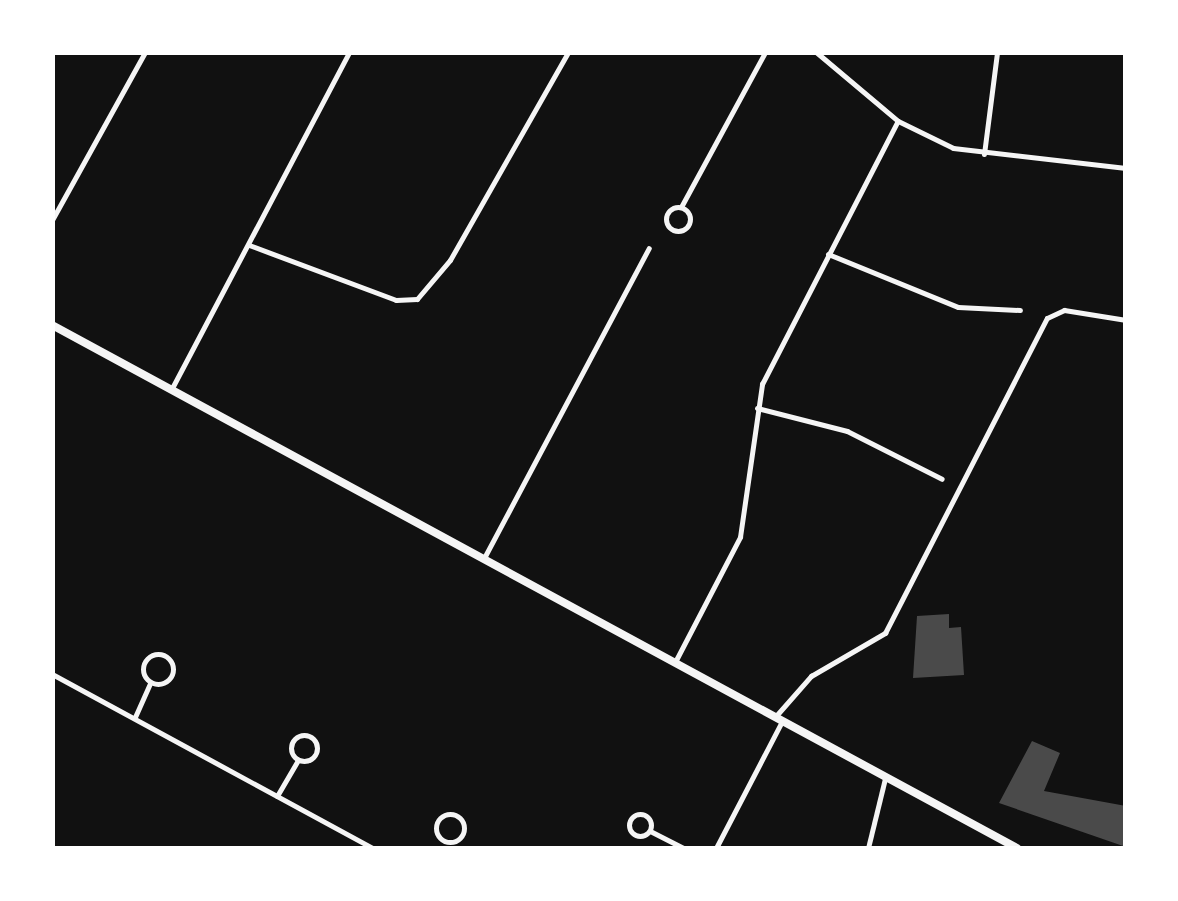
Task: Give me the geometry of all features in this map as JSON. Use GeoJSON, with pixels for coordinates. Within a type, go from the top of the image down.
{"type":"FeatureCollection","features":[{"type":"Feature","properties":{"kind":"main road"},"geometry":{"type":"LineString","coordinates":[[52,325],[1016,848]]}},
{"type":"Feature","properties":{"kind":"street"},"geometry":{"type":"LineString","coordinates":[[52,220],[145,52]]}},
{"type":"Feature","properties":{"kind":"street"},"geometry":{"type":"LineString","coordinates":[[172,390],[348,52]]}},
{"type":"Feature","properties":{"kind":"street"},"geometry":{"type":"LineString","coordinates":[[249,245],[396,300],[417,299],[450,260],[568,52]]}},
{"type":"Feature","properties":{"kind":"street"},"geometry":{"type":"LineString","coordinates":[[681,207],[690,224],[675,232],[667,214],[681,207],[765,52]]}},
{"type":"Feature","properties":{"kind":"street"},"geometry":{"type":"LineString","coordinates":[[816,52],[898,121],[984,154],[1126,168]]}},
{"type":"Feature","properties":{"kind":"street"},"geometry":{"type":"LineString","coordinates":[[984,154],[997,52]]}},
{"type":"Feature","properties":{"kind":"street"},"geometry":{"type":"LineString","coordinates":[[674,663],[740,537],[757,408],[828,254],[898,121]]}},
{"type":"Feature","properties":{"kind":"street"},"geometry":{"type":"LineString","coordinates":[[483,559],[649,248]]}},
{"type":"Feature","properties":{"kind":"street"},"geometry":{"type":"LineString","coordinates":[[828,254],[940,302],[1020,310]]}},
{"type":"Feature","properties":{"kind":"street"},"geometry":{"type":"LineString","coordinates":[[716,848],[779,719],[811,676],[885,633],[1047,318],[1064,310],[1126,320]]}},
{"type":"Feature","properties":{"kind":"street"},"geometry":{"type":"LineString","coordinates":[[757,408],[846,430],[942,479]]}},
{"type":"Feature","properties":{"kind":"street"},"geometry":{"type":"LineString","coordinates":[[135,717],[150,682],[144,664],[167,656],[172,676],[150,682]]}},
{"type":"Feature","properties":{"kind":"street"},"geometry":{"type":"LineString","coordinates":[[52,674],[373,848]]}},
{"type":"Feature","properties":{"kind":"street"},"geometry":{"type":"LineString","coordinates":[[277,796],[298,760],[317,754],[311,736],[292,742],[298,760]]}},
{"type":"Feature","properties":{"kind":"street"},"geometry":{"type":"LineString","coordinates":[[868,848],[885,778]]}},
{"type":"Feature","properties":{"kind":"street"},"geometry":{"type":"LineString","coordinates":[[438,848],[442,840],[439,818],[458,816],[463,834],[442,840]]}},
{"type":"Feature","properties":{"kind":"street"},"geometry":{"type":"LineString","coordinates":[[650,831],[648,817],[631,819],[636,835],[650,831],[684,848]]}},
{"type":"Feature","properties":{"kind":"building"},"geometry":{"type":"Polygon","coordinates":[[[949,614],[949,628],[961,627],[964,675],[913,678],[917,616],[949,614]]]}},
{"type":"Feature","properties":{"kind":"building"},"geometry":{"type":"Polygon","coordinates":[[[1032,741],[1060,753],[1044,791],[1126,806],[1126,847],[999,803],[1032,741]]]}}]}
